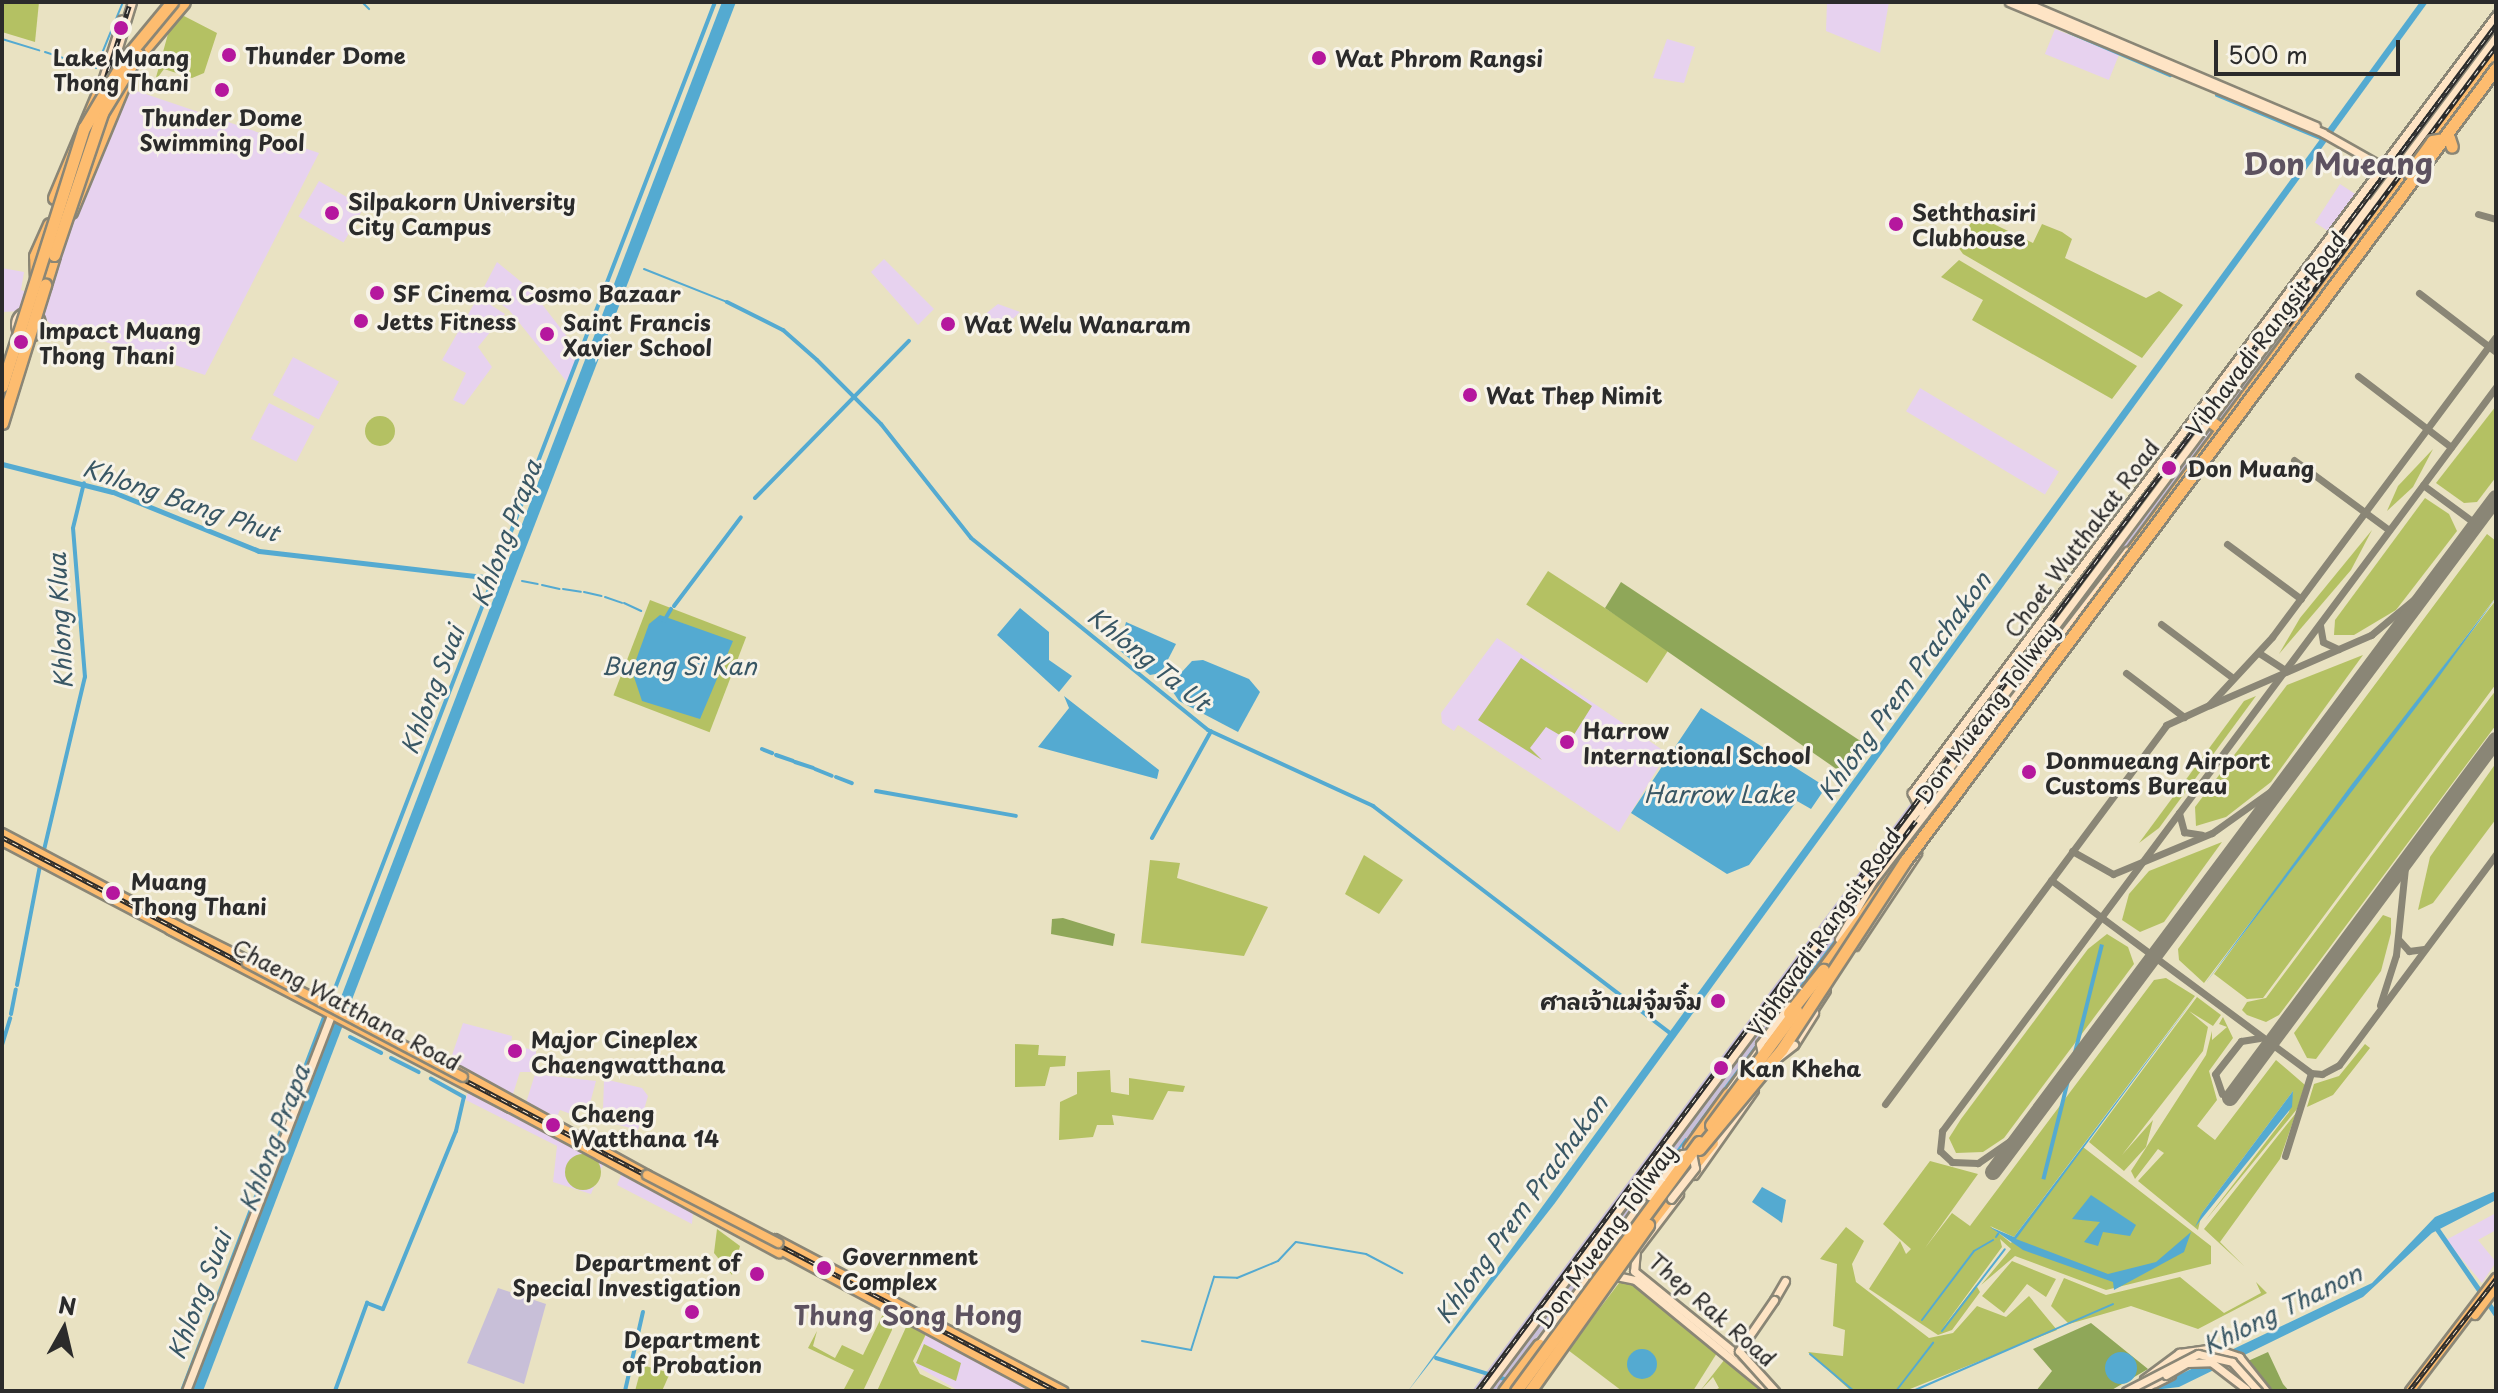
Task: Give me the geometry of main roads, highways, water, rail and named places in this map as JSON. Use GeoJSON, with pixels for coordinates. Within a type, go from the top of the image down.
{"type":"FeatureCollection","features":[{"type":"Feature","properties":{"kind":"highway"},"geometry":{"type":"LineString","coordinates":[[37,288],[35,256],[84,128],[124,60],[172,2]]}},
{"type":"Feature","properties":{"kind":"highway"},"geometry":{"type":"LineString","coordinates":[[2,423],[102,113],[140,51],[184,2]]}},
{"type":"Feature","properties":{"kind":"highway"},"geometry":{"type":"LineString","coordinates":[[61,225],[81,193],[140,51]]}},
{"type":"Feature","properties":{"kind":"highway"},"geometry":{"type":"LineString","coordinates":[[2444,130],[2496,61]]}},
{"type":"Feature","properties":{"kind":"highway","name":"Don Mueang Tollway"},"geometry":{"type":"LineString","coordinates":[[1517,1387],[1699,1149],[1774,1060],[2496,61]]}},
{"type":"Feature","properties":{"kind":"highway","name":"Vibhavadi Rangsit Road"},"geometry":{"type":"LineString","coordinates":[[1517,1387],[1674,1184],[1919,847],[2496,75]]}},
{"type":"Feature","properties":{"kind":"highway"},"geometry":{"type":"LineString","coordinates":[[54,255],[103,120],[120,84]]}},
{"type":"Feature","properties":{"kind":"highway"},"geometry":{"type":"LineString","coordinates":[[102,91],[103,120]]}},
{"type":"Feature","properties":{"kind":"highway"},"geometry":{"type":"LineString","coordinates":[[40,265],[64,166],[102,91]]}},
{"type":"Feature","properties":{"kind":"highway"},"geometry":{"type":"LineString","coordinates":[[2,386],[84,128]]}},
{"type":"Feature","properties":{"kind":"highway","name":"Vibhavadi Rangsit Road"},"geometry":{"type":"LineString","coordinates":[[1517,1387],[1875,892],[1923,815],[1945,791],[2444,130]]}},
{"type":"Feature","properties":{"kind":"highway","name":"Don Mueang Tollway"},"geometry":{"type":"LineString","coordinates":[[1517,1387],[2444,130]]}},
{"type":"Feature","properties":{"kind":"highway"},"geometry":{"type":"LineString","coordinates":[[2383,209],[2432,141],[2449,138],[2452,147]]}},
{"type":"Feature","properties":{"kind":"highway"},"geometry":{"type":"LineString","coordinates":[[2210,416],[2222,425]]}},
{"type":"Feature","properties":{"kind":"highway"},"geometry":{"type":"LineString","coordinates":[[1843,933],[1875,892]]}},
{"type":"Feature","properties":{"kind":"highway"},"geometry":{"type":"LineString","coordinates":[[1764,1057],[1766,1043],[1834,958]]}},
{"type":"Feature","properties":{"kind":"highway"},"geometry":{"type":"LineString","coordinates":[[1517,1387],[1666,1203],[1829,984]]}},
{"type":"Feature","properties":{"kind":"highway"},"geometry":{"type":"LineString","coordinates":[[1666,1203],[1674,1184]]}},
{"type":"Feature","properties":{"kind":"highway"},"geometry":{"type":"LineString","coordinates":[[1593,1279],[1604,1257]]}},
{"type":"Feature","properties":{"kind":"main road"},"geometry":{"type":"LineString","coordinates":[[2,413],[29,337],[40,328],[36,315],[130,2]]}},
{"type":"Feature","properties":{"kind":"main road"},"geometry":{"type":"LineString","coordinates":[[2009,2],[2325,132],[2384,165]]}},
{"type":"Feature","properties":{"kind":"main road"},"geometry":{"type":"LineString","coordinates":[[2024,2],[2140,54]]}},
{"type":"Feature","properties":{"kind":"main road","name":"Choet Wutthakat Road"},"geometry":{"type":"LineString","coordinates":[[1923,815],[1912,793],[2049,618],[2067,587],[2495,17]]}},
{"type":"Feature","properties":{"kind":"main road"},"geometry":{"type":"LineString","coordinates":[[2416,142],[2496,36]]}},
{"type":"Feature","properties":{"kind":"main road"},"geometry":{"type":"LineString","coordinates":[[1483,1391],[1923,815],[2049,618],[2077,593],[2496,36]]}},
{"type":"Feature","properties":{"kind":"main road"},"geometry":{"type":"LineString","coordinates":[[2475,43],[2486,48]]}},
{"type":"Feature","properties":{"kind":"main road"},"geometry":{"type":"LineString","coordinates":[[2,396],[19,333],[16,320],[26,312],[37,288],[102,91]]}},
{"type":"Feature","properties":{"kind":"main road"},"geometry":{"type":"LineString","coordinates":[[2289,292],[2299,295]]}},
{"type":"Feature","properties":{"kind":"main road"},"geometry":{"type":"LineString","coordinates":[[2279,305],[2287,314]]}},
{"type":"Feature","properties":{"kind":"main road"},"geometry":{"type":"LineString","coordinates":[[26,312],[36,315]]}},
{"type":"Feature","properties":{"kind":"main road"},"geometry":{"type":"LineString","coordinates":[[19,333],[29,337]]}},
{"type":"Feature","properties":{"kind":"main road"},"geometry":{"type":"LineString","coordinates":[[2078,573],[2087,579]]}},
{"type":"Feature","properties":{"kind":"main road"},"geometry":{"type":"LineString","coordinates":[[2067,587],[2077,593]]}},
{"type":"Feature","properties":{"kind":"main road","name":"Vibhavadi Rangsit Road"},"geometry":{"type":"LineString","coordinates":[[1725,1097],[1843,933],[1848,915],[1923,815]]}},
{"type":"Feature","properties":{"kind":"main road","name":"Chaeng Watthana Road"},"geometry":{"type":"LineString","coordinates":[[2,833],[267,983],[299,999],[377,1028],[415,1048],[717,1221],[913,1312],[1044,1391]]}},
{"type":"Feature","properties":{"kind":"main road","name":"Chaeng Watthana Road"},"geometry":{"type":"LineString","coordinates":[[2,841],[711,1205],[900,1315],[1005,1365]]}},
{"type":"Feature","properties":{"kind":"main road","name":"Vibhavadi Rangsit Road"},"geometry":{"type":"LineString","coordinates":[[1517,1387],[1614,1280],[1829,984],[1919,847]]}},
{"type":"Feature","properties":{"kind":"main road","name":"Chaeng Watthana Road"},"geometry":{"type":"LineString","coordinates":[[171,926],[304,990],[328,1010],[409,1057],[510,1104]]}},
{"type":"Feature","properties":{"kind":"main road"},"geometry":{"type":"LineString","coordinates":[[1813,1004],[1812,1019],[1782,1059],[1764,1057],[1760,1044],[1819,968]]}},
{"type":"Feature","properties":{"kind":"main road"},"geometry":{"type":"LineString","coordinates":[[267,983],[277,976]]}},
{"type":"Feature","properties":{"kind":"main road"},"geometry":{"type":"LineString","coordinates":[[277,976],[277,988]]}},
{"type":"Feature","properties":{"kind":"main road"},"geometry":{"type":"LineString","coordinates":[[299,999],[304,990]]}},
{"type":"Feature","properties":{"kind":"main road"},"geometry":{"type":"LineString","coordinates":[[186,1391],[328,1010]]}},
{"type":"Feature","properties":{"kind":"main road"},"geometry":{"type":"LineString","coordinates":[[371,1037],[377,1028]]}},
{"type":"Feature","properties":{"kind":"main road"},"geometry":{"type":"LineString","coordinates":[[409,1057],[406,1050],[415,1048]]}},
{"type":"Feature","properties":{"kind":"main road","name":"Vibhavadi Rangsit Road"},"geometry":{"type":"LineString","coordinates":[[1545,1345],[1604,1257],[1705,1123]]}},
{"type":"Feature","properties":{"kind":"main road","name":"Chaeng Watthana Road"},"geometry":{"type":"LineString","coordinates":[[593,1145],[646,1177]]}},
{"type":"Feature","properties":{"kind":"main road"},"geometry":{"type":"LineString","coordinates":[[1604,1257],[1682,1154],[1692,1153],[1695,1168],[1666,1203],[1614,1280]]}},
{"type":"Feature","properties":{"kind":"main road","name":"Chaeng Watthana Road"},"geometry":{"type":"LineString","coordinates":[[600,1156],[828,1272]]}},
{"type":"Feature","properties":{"kind":"main road"},"geometry":{"type":"LineString","coordinates":[[691,1207],[695,1197]]}},
{"type":"Feature","properties":{"kind":"main road"},"geometry":{"type":"LineString","coordinates":[[707,1215],[711,1205]]}},
{"type":"Feature","properties":{"kind":"main road"},"geometry":{"type":"LineString","coordinates":[[717,1221],[723,1212]]}},
{"type":"Feature","properties":{"kind":"main road","name":"Thep Rak Road"},"geometry":{"type":"LineString","coordinates":[[1636,1250],[1632,1266],[1637,1277],[1775,1391]]}},
{"type":"Feature","properties":{"kind":"main road","name":"Thep Rak Road"},"geometry":{"type":"LineString","coordinates":[[1614,1280],[1637,1277]]}},
{"type":"Feature","properties":{"kind":"main road"},"geometry":{"type":"LineString","coordinates":[[2412,1391],[2496,1278]]}},
{"type":"Feature","properties":{"kind":"main road"},"geometry":{"type":"LineString","coordinates":[[1775,1391],[1739,1355],[1785,1281]]}},
{"type":"Feature","properties":{"kind":"main road"},"geometry":{"type":"LineString","coordinates":[[2486,1295],[2496,1287]]}},
{"type":"Feature","properties":{"kind":"main road"},"geometry":{"type":"LineString","coordinates":[[900,1315],[913,1312]]}},
{"type":"Feature","properties":{"kind":"main road"},"geometry":{"type":"LineString","coordinates":[[2123,1391],[2179,1353],[2203,1348],[2239,1357],[2256,1391]]}},
{"type":"Feature","properties":{"kind":"main road"},"geometry":{"type":"LineString","coordinates":[[2136,1391],[2195,1362],[2191,1353],[2179,1353]]}},
{"type":"Feature","properties":{"kind":"main road"},"geometry":{"type":"LineString","coordinates":[[2123,1391],[2198,1354],[2232,1362],[2256,1391]]}},
{"type":"Feature","properties":{"kind":"main road"},"geometry":{"type":"LineString","coordinates":[[2136,1391],[2177,1363],[2205,1358],[2233,1367],[2256,1391]]}},
{"type":"Feature","properties":{"kind":"main road"},"geometry":{"type":"LineString","coordinates":[[2155,1383],[2187,1363],[2211,1362],[2256,1391]]}},
{"type":"Feature","properties":{"kind":"main road"},"geometry":{"type":"LineString","coordinates":[[2244,1370],[2253,1379],[2256,1391],[2240,1376],[2244,1370]]}},
{"type":"Feature","properties":{"kind":"main road","name":"Chaeng Watthana Road"},"geometry":{"type":"LineString","coordinates":[[1017,1372],[1063,1391]]}},
{"type":"Feature","properties":{"kind":"water"},"geometry":{"type":"Polygon","coordinates":[[[722,2],[736,2],[348,1010],[338,1005],[722,2]]]}},
{"type":"Feature","properties":{"kind":"water"},"geometry":{"type":"Polygon","coordinates":[[[2420,2],[2428,2],[1555,1203],[1408,1391],[2420,2]]]}},
{"type":"Feature","properties":{"kind":"water"},"geometry":{"type":"Polygon","coordinates":[[[2496,598],[2433,685],[2205,984],[2352,784],[2496,598]]]}},
{"type":"Feature","properties":{"kind":"water"},"geometry":{"type":"Polygon","coordinates":[[[1020,608],[1049,632],[1049,660],[1072,676],[1059,692],[997,635],[1020,608]]]}},
{"type":"Feature","properties":{"kind":"water","name":"Bueng Si Kan"},"geometry":{"type":"Polygon","coordinates":[[[660,615],[733,641],[700,719],[642,701],[632,671],[649,624],[660,615]]]}},
{"type":"Feature","properties":{"kind":"water"},"geometry":{"type":"Polygon","coordinates":[[[1126,622],[1176,644],[1161,673],[1150,675],[1119,650],[1126,622]]]}},
{"type":"Feature","properties":{"kind":"water"},"geometry":{"type":"Polygon","coordinates":[[[1203,660],[1249,679],[1260,692],[1238,732],[1179,701],[1169,686],[1192,661],[1203,660]]]}},
{"type":"Feature","properties":{"kind":"water"},"geometry":{"type":"Polygon","coordinates":[[[1064,696],[1159,770],[1157,779],[1038,747],[1069,708],[1064,696]]]}},
{"type":"Feature","properties":{"kind":"water","name":"Harrow Lake"},"geometry":{"type":"Polygon","coordinates":[[[1701,708],[1826,787],[1811,809],[1797,801],[1749,865],[1727,874],[1631,813],[1701,708]]]}},
{"type":"Feature","properties":{"kind":"water"},"geometry":{"type":"Polygon","coordinates":[[[2100,944],[2104,945],[2045,1180],[2041,1179],[2100,944]]]}},
{"type":"Feature","properties":{"kind":"water"},"geometry":{"type":"Polygon","coordinates":[[[2196,996],[2016,1239],[2108,1274],[2156,1262],[2191,1232],[2184,1252],[2114,1290],[2113,1282],[2023,1250],[1990,1227],[2014,1237],[2196,996]]]}},
{"type":"Feature","properties":{"kind":"water"},"geometry":{"type":"Polygon","coordinates":[[[334,1020],[343,1025],[203,1391],[190,1391],[334,1020]]]}},
{"type":"Feature","properties":{"kind":"water"},"geometry":{"type":"Polygon","coordinates":[[[2293,1091],[2292,1107],[2195,1227],[2202,1213],[2293,1091]]]}},
{"type":"Feature","properties":{"kind":"water"},"geometry":{"type":"Polygon","coordinates":[[[1762,1187],[1786,1200],[1782,1223],[1752,1202],[1762,1187]]]}},
{"type":"Feature","properties":{"kind":"water"},"geometry":{"type":"Polygon","coordinates":[[[2496,1191],[2496,1200],[2432,1233],[2363,1297],[2179,1387],[2145,1391],[2372,1283],[2435,1217],[2496,1191]]]}},
{"type":"Feature","properties":{"kind":"water"},"geometry":{"type":"Polygon","coordinates":[[[2091,1195],[2136,1225],[2130,1236],[2103,1232],[2098,1246],[2084,1242],[2100,1222],[2072,1219],[2091,1195]]]}},
{"type":"Feature","properties":{"kind":"water"},"geometry":{"type":"Polygon","coordinates":[[[1642,1349],[1648,1350],[1656,1358],[1656,1370],[1648,1378],[1642,1379],[1636,1378],[1628,1370],[1627,1364],[1628,1358],[1636,1350],[1642,1349]]]}},
{"type":"Feature","properties":{"kind":"water"},"geometry":{"type":"Polygon","coordinates":[[[2121,1352],[2132,1357],[2137,1368],[2132,1379],[2121,1384],[2110,1379],[2105,1368],[2110,1357],[2121,1352]]]}},
{"type":"Feature","properties":{"kind":"waterway"},"geometry":{"type":"LineString","coordinates":[[96,68],[123,2]]}},
{"type":"Feature","properties":{"kind":"waterway"},"geometry":{"type":"LineString","coordinates":[[362,2],[369,9]]}},
{"type":"Feature","properties":{"kind":"waterway","name":"Khlong Suai"},"geometry":{"type":"LineString","coordinates":[[329,1004],[715,2]]}},
{"type":"Feature","properties":{"kind":"waterway"},"geometry":{"type":"LineString","coordinates":[[2069,32],[2170,75]]}},
{"type":"Feature","properties":{"kind":"waterway"},"geometry":{"type":"LineString","coordinates":[[2,39],[39,50]]}},
{"type":"Feature","properties":{"kind":"waterway"},"geometry":{"type":"LineString","coordinates":[[45,52],[63,58]]}},
{"type":"Feature","properties":{"kind":"waterway"},"geometry":{"type":"LineString","coordinates":[[66,59],[91,67]]}},
{"type":"Feature","properties":{"kind":"waterway"},"geometry":{"type":"LineString","coordinates":[[2217,95],[2325,140]]}},
{"type":"Feature","properties":{"kind":"waterway","name":"Khlong Ta Ut"},"geometry":{"type":"LineString","coordinates":[[644,269],[727,302]]}},
{"type":"Feature","properties":{"kind":"waterway","name":"Khlong Ta Ut"},"geometry":{"type":"LineString","coordinates":[[727,302],[783,330],[817,360],[881,424],[971,538],[1208,730],[1373,806],[1670,1033]]}},
{"type":"Feature","properties":{"kind":"waterway"},"geometry":{"type":"LineString","coordinates":[[755,498],[909,341]]}},
{"type":"Feature","properties":{"kind":"waterway","name":"Khlong Bang Phut"},"geometry":{"type":"LineString","coordinates":[[2,464],[113,492],[259,551],[494,578]]}},
{"type":"Feature","properties":{"kind":"waterway","name":"Khlong Klua"},"geometry":{"type":"LineString","coordinates":[[44,850],[85,677],[73,528],[84,483]]}},
{"type":"Feature","properties":{"kind":"waterway"},"geometry":{"type":"LineString","coordinates":[[674,606],[741,517]]}},
{"type":"Feature","properties":{"kind":"waterway","name":"Khlong Bang Phut"},"geometry":{"type":"LineString","coordinates":[[522,581],[538,584]]}},
{"type":"Feature","properties":{"kind":"waterway","name":"Khlong Bang Phut"},"geometry":{"type":"LineString","coordinates":[[542,585],[560,589]]}},
{"type":"Feature","properties":{"kind":"waterway","name":"Khlong Bang Phut"},"geometry":{"type":"LineString","coordinates":[[563,589],[581,592]]}},
{"type":"Feature","properties":{"kind":"waterway","name":"Khlong Bang Phut"},"geometry":{"type":"LineString","coordinates":[[584,592],[602,596]]}},
{"type":"Feature","properties":{"kind":"waterway","name":"Khlong Bang Phut"},"geometry":{"type":"LineString","coordinates":[[605,597],[622,603]]}},
{"type":"Feature","properties":{"kind":"waterway","name":"Khlong Bang Phut"},"geometry":{"type":"LineString","coordinates":[[624,603],[641,611]]}},
{"type":"Feature","properties":{"kind":"waterway"},"geometry":{"type":"LineString","coordinates":[[664,621],[671,609]]}},
{"type":"Feature","properties":{"kind":"waterway"},"geometry":{"type":"LineString","coordinates":[[1152,838],[1211,731]]}},
{"type":"Feature","properties":{"kind":"waterway"},"geometry":{"type":"LineString","coordinates":[[762,749],[772,753]]}},
{"type":"Feature","properties":{"kind":"waterway"},"geometry":{"type":"LineString","coordinates":[[776,755],[793,761]]}},
{"type":"Feature","properties":{"kind":"waterway"},"geometry":{"type":"LineString","coordinates":[[795,762],[813,768]]}},
{"type":"Feature","properties":{"kind":"waterway"},"geometry":{"type":"LineString","coordinates":[[815,769],[832,776]]}},
{"type":"Feature","properties":{"kind":"waterway"},"geometry":{"type":"LineString","coordinates":[[836,777],[852,783]]}},
{"type":"Feature","properties":{"kind":"waterway"},"geometry":{"type":"LineString","coordinates":[[876,791],[1016,816]]}},
{"type":"Feature","properties":{"kind":"waterway"},"geometry":{"type":"LineString","coordinates":[[1870,893],[1897,856]]}},
{"type":"Feature","properties":{"kind":"waterway","name":"Khlong Klua"},"geometry":{"type":"LineString","coordinates":[[17,985],[40,866]]}},
{"type":"Feature","properties":{"kind":"waterway"},"geometry":{"type":"LineString","coordinates":[[1788,1003],[1837,938]]}},
{"type":"Feature","properties":{"kind":"waterway","name":"Khlong Klua"},"geometry":{"type":"LineString","coordinates":[[11,1014],[16,989]]}},
{"type":"Feature","properties":{"kind":"waterway","name":"Khlong Suai"},"geometry":{"type":"LineString","coordinates":[[182,1391],[326,1012]]}},
{"type":"Feature","properties":{"kind":"waterway","name":"Khlong Klua"},"geometry":{"type":"LineString","coordinates":[[2,1045],[10,1018]]}},
{"type":"Feature","properties":{"kind":"waterway"},"geometry":{"type":"LineString","coordinates":[[350,1037],[381,1053]]}},
{"type":"Feature","properties":{"kind":"waterway"},"geometry":{"type":"LineString","coordinates":[[1692,1132],[1758,1043]]}},
{"type":"Feature","properties":{"kind":"waterway"},"geometry":{"type":"LineString","coordinates":[[391,1058],[419,1072]]}},
{"type":"Feature","properties":{"kind":"waterway"},"geometry":{"type":"LineString","coordinates":[[335,1391],[367,1303],[383,1309],[456,1131],[464,1097],[431,1079]]}},
{"type":"Feature","properties":{"kind":"waterway"},"geometry":{"type":"LineString","coordinates":[[1649,1189],[1686,1139]]}},
{"type":"Feature","properties":{"kind":"waterway"},"geometry":{"type":"LineString","coordinates":[[2437,1229],[2496,1315]]}},
{"type":"Feature","properties":{"kind":"waterway"},"geometry":{"type":"LineString","coordinates":[[1599,1257],[1614,1236]]}},
{"type":"Feature","properties":{"kind":"waterway"},"geometry":{"type":"LineString","coordinates":[[1922,1320],[1974,1251],[1993,1240]]}},
{"type":"Feature","properties":{"kind":"waterway"},"geometry":{"type":"LineString","coordinates":[[1142,1341],[1191,1350],[1214,1277],[1237,1278],[1278,1261],[1296,1242],[1366,1254],[1402,1273]]}},
{"type":"Feature","properties":{"kind":"waterway"},"geometry":{"type":"LineString","coordinates":[[1942,1331],[2005,1249]]}},
{"type":"Feature","properties":{"kind":"waterway"},"geometry":{"type":"LineString","coordinates":[[1537,1340],[1595,1262]]}},
{"type":"Feature","properties":{"kind":"waterway"},"geometry":{"type":"LineString","coordinates":[[1913,1391],[2113,1304]]}},
{"type":"Feature","properties":{"kind":"waterway"},"geometry":{"type":"LineString","coordinates":[[625,1391],[643,1312]]}},
{"type":"Feature","properties":{"kind":"waterway"},"geometry":{"type":"LineString","coordinates":[[1896,1391],[1933,1343]]}},
{"type":"Feature","properties":{"kind":"waterway"},"geometry":{"type":"LineString","coordinates":[[1810,1354],[1854,1391]]}},
{"type":"Feature","properties":{"kind":"waterway"},"geometry":{"type":"LineString","coordinates":[[1436,1358],[1511,1381]]}},
{"type":"Feature","properties":{"kind":"railway"},"geometry":{"type":"LineString","coordinates":[[2,402],[129,6]]}},
{"type":"Feature","properties":{"kind":"railway"},"geometry":{"type":"LineString","coordinates":[[1477,1391],[2496,25]]}},
{"type":"Feature","properties":{"kind":"railway"},"geometry":{"type":"LineString","coordinates":[[2288,325],[2496,46]]}},
{"type":"Feature","properties":{"kind":"railway"},"geometry":{"type":"LineString","coordinates":[[1813,959],[1916,821]]}},
{"type":"Feature","properties":{"kind":"railway"},"geometry":{"type":"LineString","coordinates":[[2,837],[1057,1391]]}},
{"type":"Feature","properties":{"kind":"railway"},"geometry":{"type":"LineString","coordinates":[[1576,1276],[1617,1222]]}},
{"type":"Feature","properties":{"kind":"railway"},"geometry":{"type":"LineString","coordinates":[[2409,1391],[2496,1279]]}},
{"type":"Feature","properties":{"kind":"place","name":"Lake Muang Thong Thani"},"geometry":{"type":"Point","coordinates":[121,28]}},
{"type":"Feature","properties":{"kind":"place","name":"Thunder Dome"},"geometry":{"type":"Point","coordinates":[229,55]}},
{"type":"Feature","properties":{"kind":"place","name":"Wat Phrom Rangsi"},"geometry":{"type":"Point","coordinates":[1319,58]}},
{"type":"Feature","properties":{"kind":"place","name":"Thunder Dome Swimming Pool"},"geometry":{"type":"Point","coordinates":[222,90]}},
{"type":"Feature","properties":{"kind":"place","name":"Silpakorn University City Campus"},"geometry":{"type":"Point","coordinates":[332,213]}},
{"type":"Feature","properties":{"kind":"place","name":"Seththasiri Clubhouse"},"geometry":{"type":"Point","coordinates":[1896,224]}},
{"type":"Feature","properties":{"kind":"place","name":"SF Cinema Cosmo Bazaar"},"geometry":{"type":"Point","coordinates":[377,293]}},
{"type":"Feature","properties":{"kind":"place","name":"Jetts Fitness"},"geometry":{"type":"Point","coordinates":[361,321]}},
{"type":"Feature","properties":{"kind":"place","name":"Wat Welu Wanaram"},"geometry":{"type":"Point","coordinates":[948,324]}},
{"type":"Feature","properties":{"kind":"place","name":"Saint Francis Xavier School"},"geometry":{"type":"Point","coordinates":[547,334]}},
{"type":"Feature","properties":{"kind":"place","name":"Impact Muang Thong Thani"},"geometry":{"type":"Point","coordinates":[21,342]}},
{"type":"Feature","properties":{"kind":"place","name":"Wat Thep Nimit"},"geometry":{"type":"Point","coordinates":[1470,395]}},
{"type":"Feature","properties":{"kind":"place","name":"Don Muang"},"geometry":{"type":"Point","coordinates":[2169,468]}},
{"type":"Feature","properties":{"kind":"place","name":"Harrow International School"},"geometry":{"type":"Point","coordinates":[1567,742]}},
{"type":"Feature","properties":{"kind":"place","name":"Donmueang Airport Customs Bureau"},"geometry":{"type":"Point","coordinates":[2029,772]}},
{"type":"Feature","properties":{"kind":"place","name":"Muang Thong Thani"},"geometry":{"type":"Point","coordinates":[113,893]}},
{"type":"Feature","properties":{"kind":"place","name":"ศาลเจ้าแม่จุ๋มจิ๋ม"},"geometry":{"type":"Point","coordinates":[1718,1001]}},
{"type":"Feature","properties":{"kind":"place","name":"Major Cineplex Chaengwatthana"},"geometry":{"type":"Point","coordinates":[515,1051]}},
{"type":"Feature","properties":{"kind":"place","name":"Kan Kheha"},"geometry":{"type":"Point","coordinates":[1721,1068]}},
{"type":"Feature","properties":{"kind":"place","name":"Chaeng Watthana 14"},"geometry":{"type":"Point","coordinates":[553,1125]}},
{"type":"Feature","properties":{"kind":"place","name":"Government Complex"},"geometry":{"type":"Point","coordinates":[824,1268]}},
{"type":"Feature","properties":{"kind":"place","name":"Department of Special Investigation"},"geometry":{"type":"Point","coordinates":[757,1274]}},
{"type":"Feature","properties":{"kind":"place","name":"Department of Probation"},"geometry":{"type":"Point","coordinates":[692,1312]}},
{"type":"Feature","properties":{"kind":"district","name":"Don Mueang"},"geometry":{"type":"Point","coordinates":[2338,163]}},
{"type":"Feature","properties":{"kind":"district","name":"Thung Song Hong"},"geometry":{"type":"Point","coordinates":[908,1315]}},
{"type":"Feature","properties":{"kind":"water label","name":"Khlong Prapa"},"geometry":{"type":"Point","coordinates":[506,533]}},
{"type":"Feature","properties":{"kind":"water label","name":"Khlong Prem Prachakon"},"geometry":{"type":"Point","coordinates":[1904,686]}},
{"type":"Feature","properties":{"kind":"water label","name":"Khlong Prapa"},"geometry":{"type":"Point","coordinates":[274,1138]}},
{"type":"Feature","properties":{"kind":"water label","name":"Khlong Prem Prachakon"},"geometry":{"type":"Point","coordinates":[1521,1209]}},
{"type":"Feature","properties":{"kind":"water label","name":"Khlong Thanon"},"geometry":{"type":"Point","coordinates":[2282,1309]}}]}
